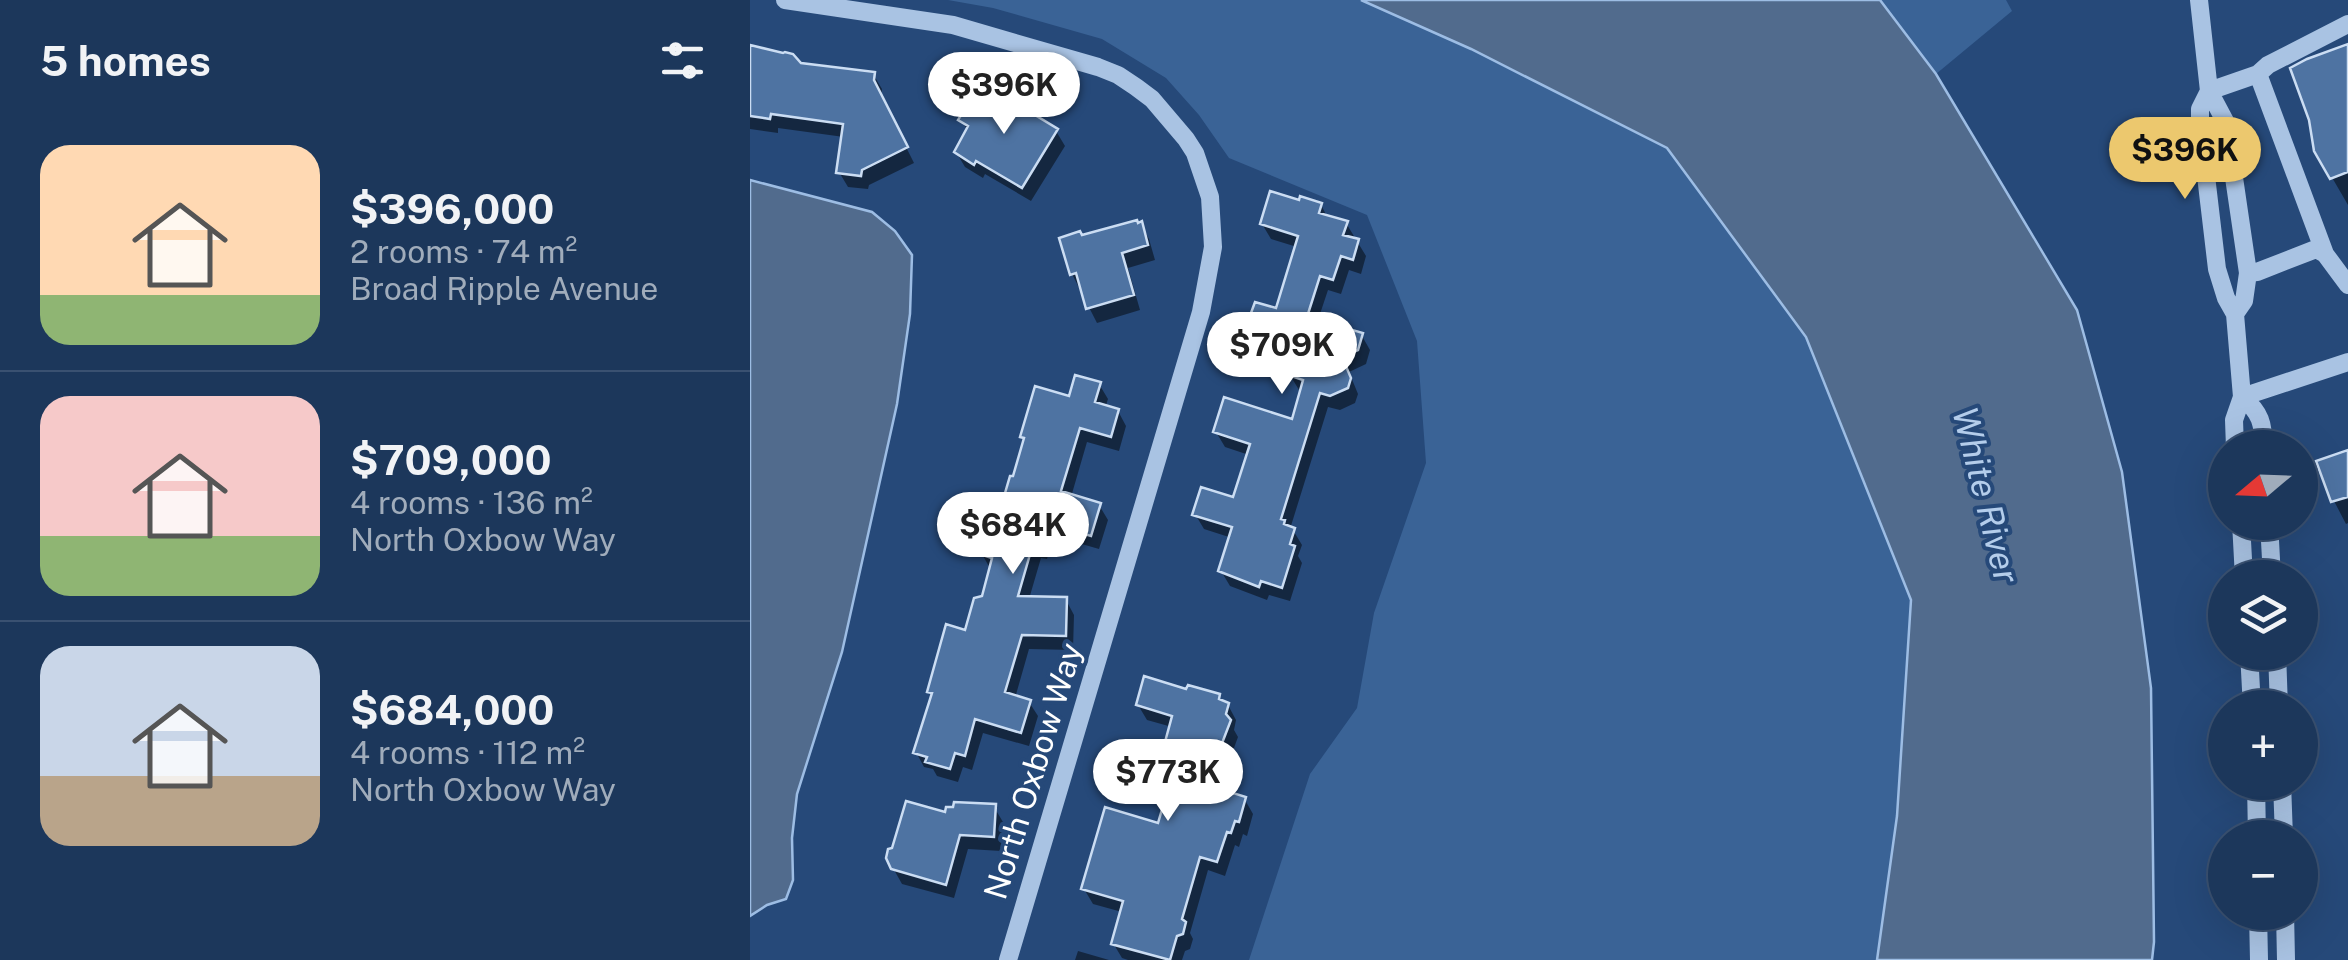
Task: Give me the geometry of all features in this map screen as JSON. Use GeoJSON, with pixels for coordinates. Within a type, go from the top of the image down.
{"type":"FeatureCollection","features":[{"type":"Feature","properties":{"kind":"street","name":"North Oxbow Way"},"geometry":{"type":"LineString","coordinates":[[785,0],[953,25],[1118,75],[1152,100],[1186,139],[1210,197],[1213,247],[1201,312],[1008,960]]}},
{"type":"Feature","properties":{"kind":"street"},"geometry":{"type":"LineString","coordinates":[[2204,1],[2209,92],[2226,123],[2248,273],[2244,301],[2235,314]]}},
{"type":"Feature","properties":{"kind":"street"},"geometry":{"type":"LineString","coordinates":[[2234,430],[2242,397],[2235,314],[2217,269],[2200,108],[2209,92],[2258,74],[2268,65],[2348,24]]}},
{"type":"Feature","properties":{"kind":"street"},"geometry":{"type":"LineString","coordinates":[[2258,74],[2325,254],[2348,285]]}},
{"type":"Feature","properties":{"kind":"street"},"geometry":{"type":"LineString","coordinates":[[2248,273],[2316,249],[2325,254]]}},
{"type":"Feature","properties":{"kind":"street"},"geometry":{"type":"LineString","coordinates":[[2242,397],[2348,362]]}},
{"type":"Feature","properties":{"kind":"street"},"geometry":{"type":"LineString","coordinates":[[2242,397],[2254,408],[2263,430]]}},
{"type":"Feature","properties":{"kind":"street"},"geometry":{"type":"LineString","coordinates":[[2258,930],[2258,960]]}},
{"type":"Feature","properties":{"kind":"street"},"geometry":{"type":"LineString","coordinates":[[2285,930],[2286,960]]}},
{"type":"Feature","properties":{"kind":"shaded area"},"geometry":{"type":"Polygon","coordinates":[[[948,0],[1361,0],[1471,49],[1667,148],[1806,337],[1911,600],[1897,816],[1877,960],[1249,960],[1310,774],[1357,708],[1374,613],[1426,463],[1417,341],[1367,215],[1229,158],[1199,115],[1166,78],[1102,39],[993,8],[948,0]]]}},
{"type":"Feature","properties":{"kind":"shaded area"},"geometry":{"type":"Polygon","coordinates":[[[1880,0],[2006,0],[2012,11],[1936,74],[1880,0]]]}},
{"type":"Feature","properties":{"kind":"water","name":"White River"},"geometry":{"type":"Polygon","coordinates":[[[1361,0],[1880,0],[1936,74],[2077,310],[2122,472],[2151,688],[2152,960],[1877,960],[1897,816],[1911,600],[1806,337],[1667,148],[1471,49],[1361,0]]]}},
{"type":"Feature","properties":{"kind":"water"},"geometry":{"type":"Polygon","coordinates":[[[750,180],[872,212],[895,231],[912,255],[910,314],[897,404],[842,652],[797,794],[793,880],[786,899],[750,916],[750,180]]]}},
{"type":"Feature","properties":{"kind":"building"},"geometry":{"type":"Polygon","coordinates":[[[2348,44],[2348,172],[2330,179],[2314,151],[2309,120],[2290,68],[2348,44]]]}},
{"type":"Feature","properties":{"kind":"building"},"geometry":{"type":"Polygon","coordinates":[[[750,45],[793,54],[801,63],[875,72],[874,80],[908,147],[862,170],[861,176],[836,173],[843,124],[771,114],[770,119],[750,116],[750,45]]]}},
{"type":"Feature","properties":{"kind":"building"},"geometry":{"type":"Polygon","coordinates":[[[992,89],[1058,129],[1022,188],[954,152],[968,126],[958,120],[975,92],[986,99],[992,89]]]}},
{"type":"Feature","properties":{"kind":"building"},"geometry":{"type":"Polygon","coordinates":[[[1270,191],[1322,203],[1319,213],[1348,221],[1343,235],[1359,239],[1353,260],[1341,256],[1333,280],[1320,276],[1307,317],[1363,333],[1358,350],[1342,357],[1351,378],[1348,388],[1330,396],[1320,393],[1281,519],[1295,528],[1290,544],[1295,546],[1282,588],[1261,581],[1259,587],[1218,571],[1232,527],[1192,515],[1201,487],[1233,497],[1250,444],[1213,432],[1224,397],[1292,419],[1303,380],[1288,375],[1295,347],[1244,332],[1255,302],[1276,308],[1298,236],[1260,224],[1270,191]]]}},
{"type":"Feature","properties":{"kind":"building"},"geometry":{"type":"Polygon","coordinates":[[[1142,221],[1148,245],[1122,253],[1134,295],[1086,309],[1076,273],[1070,275],[1059,238],[1142,221]]]}},
{"type":"Feature","properties":{"kind":"building"},"geometry":{"type":"Polygon","coordinates":[[[1075,375],[1101,382],[1095,402],[1119,409],[1111,437],[1080,428],[1061,491],[1101,503],[1091,536],[1046,523],[1039,546],[1033,544],[1018,596],[1067,597],[1066,636],[1022,635],[1005,692],[1031,700],[1021,733],[975,719],[965,756],[955,753],[950,769],[925,762],[927,757],[913,753],[932,693],[927,692],[946,624],[965,630],[974,598],[982,596],[992,558],[979,554],[1000,495],[1013,476],[1035,386],[1069,396],[1075,375]]]}},
{"type":"Feature","properties":{"kind":"building"},"geometry":{"type":"Polygon","coordinates":[[[2348,450],[2348,497],[2331,502],[2318,460],[2348,450]]]}},
{"type":"Feature","properties":{"kind":"building"},"geometry":{"type":"Polygon","coordinates":[[[1144,676],[1220,694],[1219,699],[1229,703],[1226,714],[1231,720],[1219,751],[1233,755],[1223,790],[1246,797],[1239,822],[1235,821],[1231,833],[1227,832],[1217,862],[1200,857],[1182,919],[1186,922],[1183,934],[1177,936],[1170,960],[1111,944],[1123,901],[1081,889],[1105,807],[1158,823],[1176,762],[1165,759],[1172,716],[1136,705],[1144,676]]]}},
{"type":"Feature","properties":{"kind":"building"},"geometry":{"type":"Polygon","coordinates":[[[906,801],[945,812],[954,802],[996,804],[994,837],[960,835],[946,885],[891,869],[886,858],[906,801]]]}}]}
